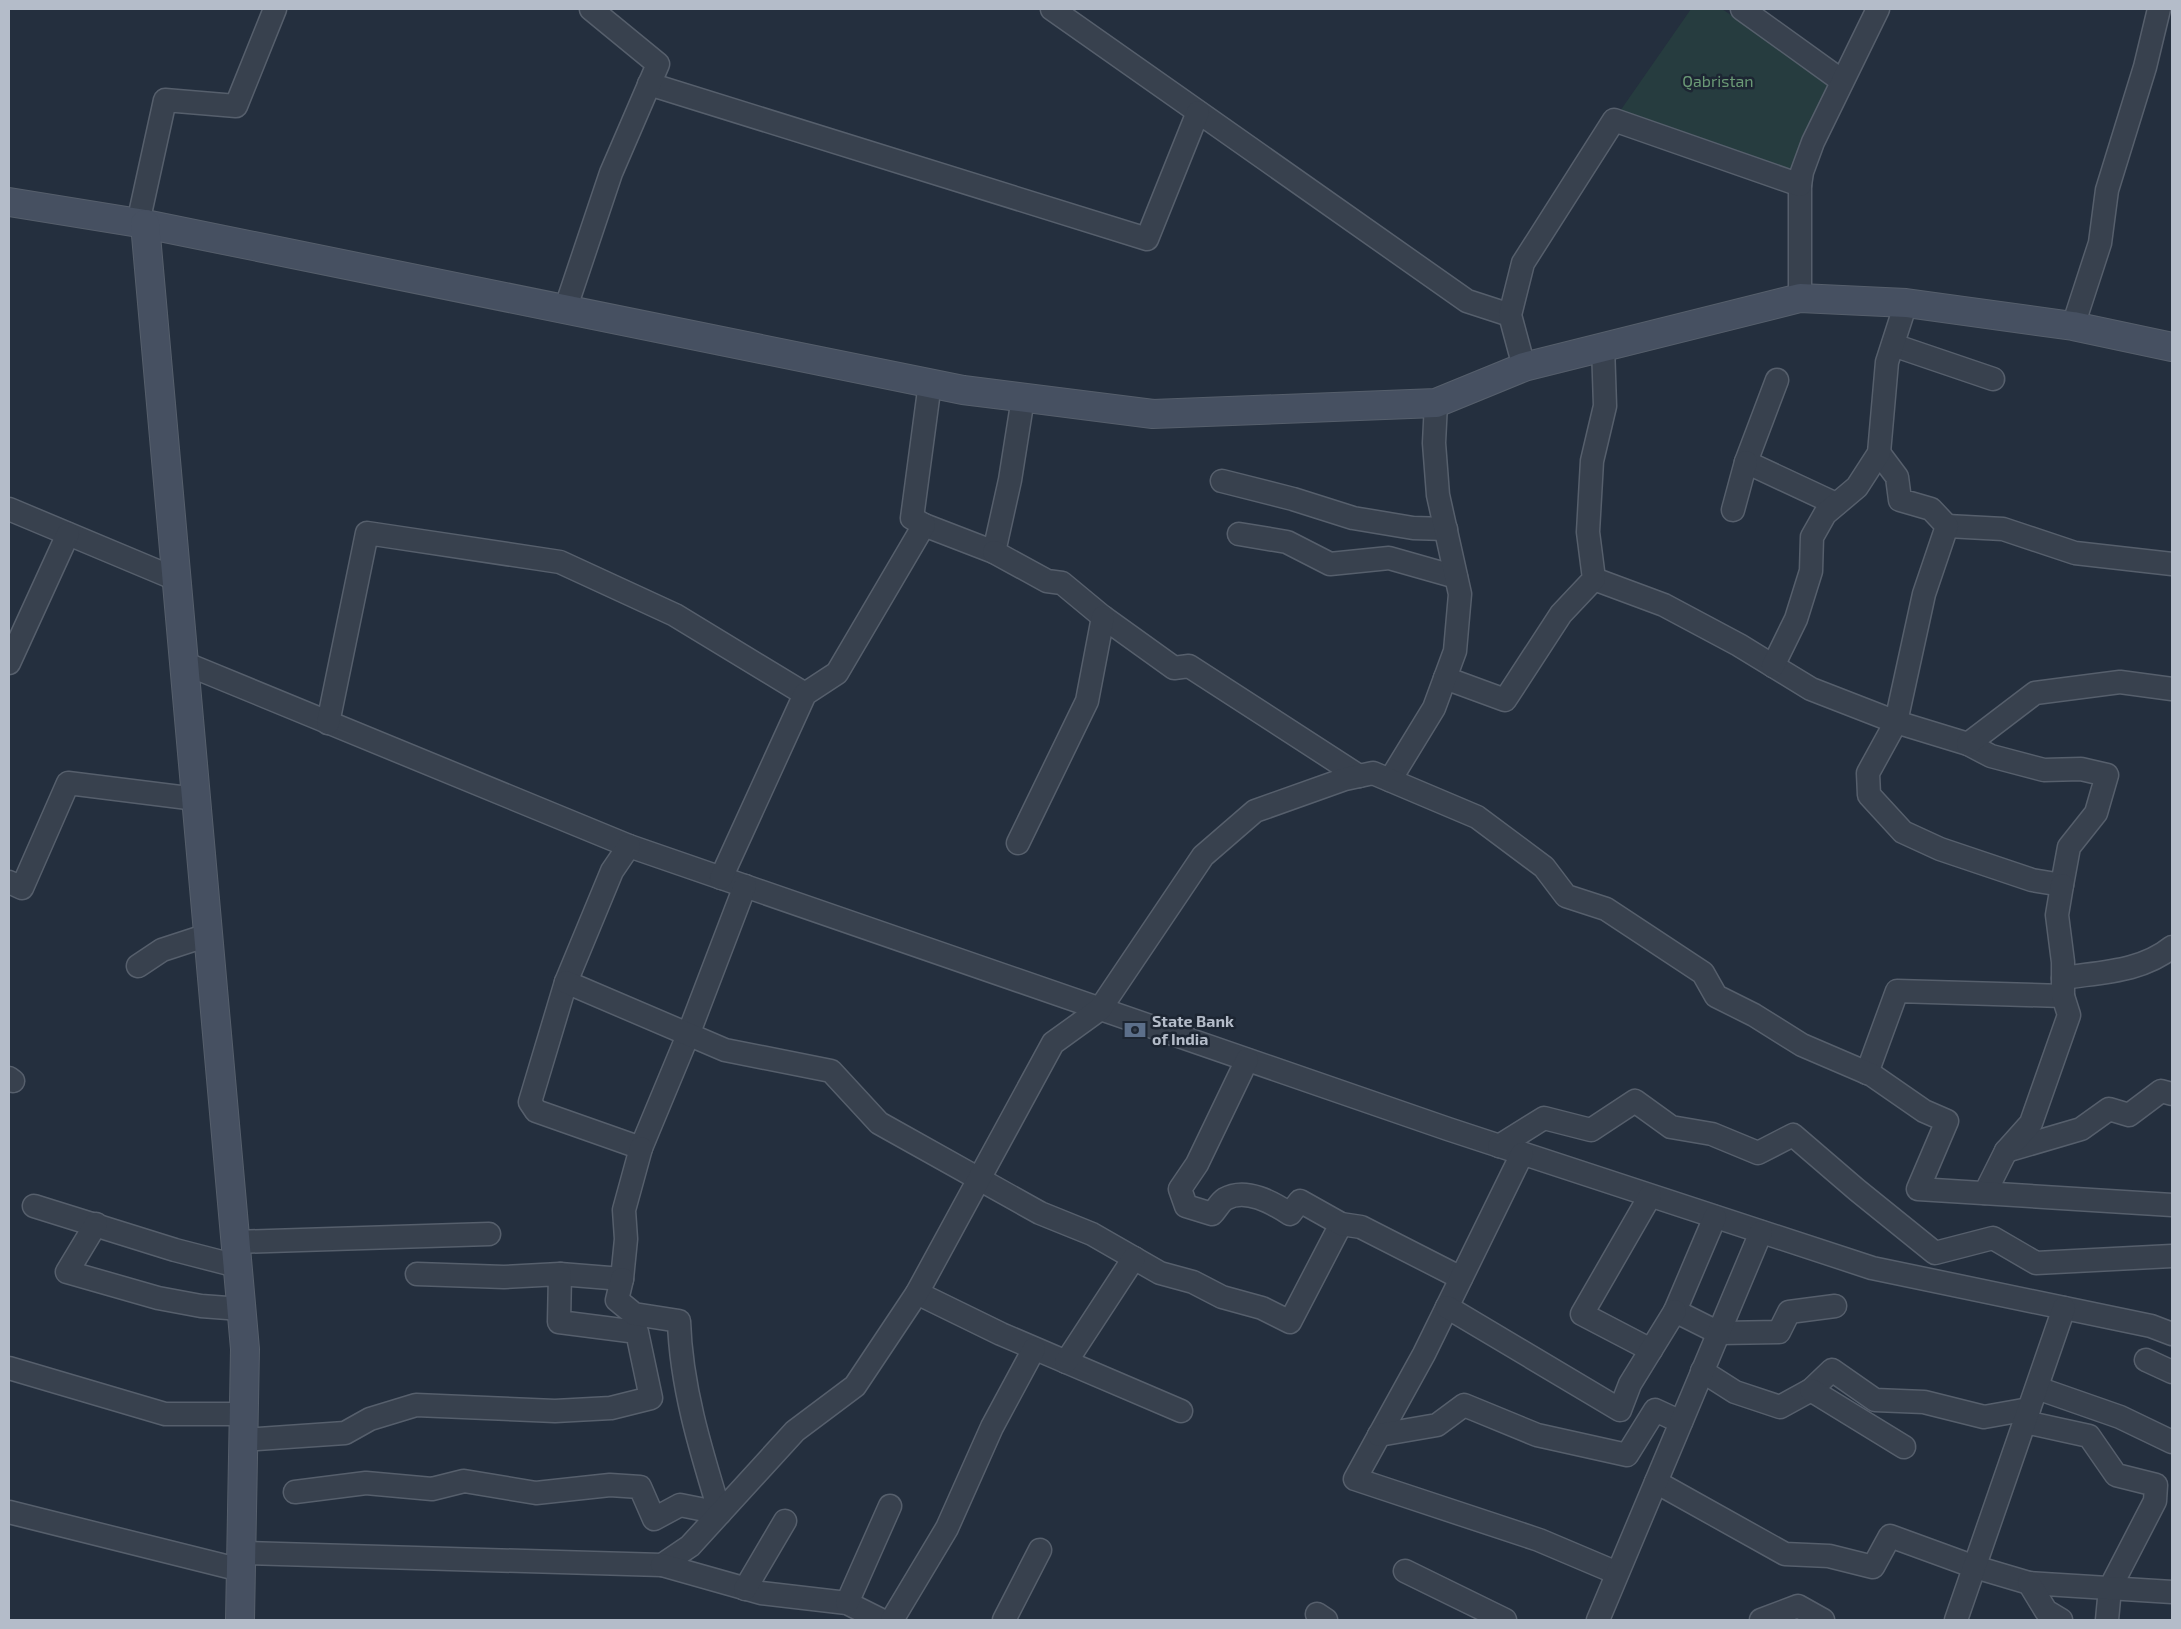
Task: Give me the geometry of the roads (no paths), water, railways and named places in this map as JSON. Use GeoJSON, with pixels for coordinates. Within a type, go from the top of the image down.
{"type":"FeatureCollection","features":[{"type":"Feature","properties":{"kind":"main road"},"geometry":{"type":"LineString","coordinates":[[9,202],[141,224],[930,383],[1023,398],[1153,414],[1436,403],[1524,367],[1800,298],[1906,303],[2073,326],[2172,347]]}},
{"type":"Feature","properties":{"kind":"main road"},"geometry":{"type":"LineString","coordinates":[[141,224],[184,663],[245,1348],[240,1620]]}},
{"type":"Feature","properties":{"kind":"street"},"geometry":{"type":"LineString","coordinates":[[141,224],[165,100],[236,106],[275,9]]}},
{"type":"Feature","properties":{"kind":"street"},"geometry":{"type":"LineString","coordinates":[[565,310],[611,173],[658,64],[591,9]]}},
{"type":"Feature","properties":{"kind":"street"},"geometry":{"type":"LineString","coordinates":[[1052,9],[1467,301],[1510,315]]}},
{"type":"Feature","properties":{"kind":"street"},"geometry":{"type":"LineString","coordinates":[[1742,9],[1842,81]]}},
{"type":"Feature","properties":{"kind":"street"},"geometry":{"type":"LineString","coordinates":[[1800,298],[1800,185],[1802,172],[1813,142],[1878,9]]}},
{"type":"Feature","properties":{"kind":"street"},"geometry":{"type":"LineString","coordinates":[[2073,326],[2100,243],[2107,190],[2145,68],[2158,9]]}},
{"type":"Feature","properties":{"kind":"street"},"geometry":{"type":"LineString","coordinates":[[649,84],[1147,239],[1198,112]]}},
{"type":"Feature","properties":{"kind":"street"},"geometry":{"type":"LineString","coordinates":[[1524,367],[1510,315],[1523,263],[1614,120],[1800,185]]}},
{"type":"Feature","properties":{"kind":"street"},"geometry":{"type":"LineString","coordinates":[[1773,666],[1796,619],[1811,571],[1812,537],[1825,514],[1856,487],[1879,453],[1887,362],[1906,303]]}},
{"type":"Feature","properties":{"kind":"street"},"geometry":{"type":"LineString","coordinates":[[1893,345],[1993,379]]}},
{"type":"Feature","properties":{"kind":"street"},"geometry":{"type":"LineString","coordinates":[[1594,579],[1588,532],[1592,461],[1605,406],[1603,346]]}},
{"type":"Feature","properties":{"kind":"street"},"geometry":{"type":"LineString","coordinates":[[1733,510],[1746,462],[1777,380]]}},
{"type":"Feature","properties":{"kind":"street"},"geometry":{"type":"LineString","coordinates":[[930,383],[912,518],[924,525],[994,552],[1047,580],[1062,583],[1103,617],[1174,668],[1189,666],[1360,776]]}},
{"type":"Feature","properties":{"kind":"street"},"geometry":{"type":"LineString","coordinates":[[994,552],[1010,480],[1023,398]]}},
{"type":"Feature","properties":{"kind":"street"},"geometry":{"type":"LineString","coordinates":[[1390,780],[1434,708],[1455,651],[1460,594],[1438,495],[1435,452],[1436,403]]}},
{"type":"Feature","properties":{"kind":"street"},"geometry":{"type":"LineString","coordinates":[[1879,453],[1897,477],[1900,500],[1930,509],[1947,526],[2003,530],[2075,553],[2172,564]]}},
{"type":"Feature","properties":{"kind":"street"},"geometry":{"type":"LineString","coordinates":[[1746,462],[1836,504]]}},
{"type":"Feature","properties":{"kind":"street"},"geometry":{"type":"LineString","coordinates":[[1222,481],[1293,498],[1353,518],[1413,528],[1446,530]]}},
{"type":"Feature","properties":{"kind":"street"},"geometry":{"type":"LineString","coordinates":[[9,509],[176,579]]}},
{"type":"Feature","properties":{"kind":"street"},"geometry":{"type":"LineString","coordinates":[[721,878],[805,694],[837,673],[924,525]]}},
{"type":"Feature","properties":{"kind":"street"},"geometry":{"type":"LineString","coordinates":[[1947,526],[1924,594],[1896,722],[1868,773],[1869,795],[1903,832],[1940,849],[2032,880],[2062,885]]}},
{"type":"Feature","properties":{"kind":"street"},"geometry":{"type":"LineString","coordinates":[[328,723],[367,533],[560,562],[675,615],[805,694]]}},
{"type":"Feature","properties":{"kind":"street"},"geometry":{"type":"LineString","coordinates":[[9,663],[68,534]]}},
{"type":"Feature","properties":{"kind":"street"},"geometry":{"type":"LineString","coordinates":[[1239,534],[1287,542],[1330,564],[1389,558],[1456,577]]}},
{"type":"Feature","properties":{"kind":"street"},"geometry":{"type":"LineString","coordinates":[[1594,579],[1664,605],[1811,689],[1896,722],[1968,744],[1991,756],[2044,770],[2081,769],[2107,775],[2096,812],[2069,847],[2057,915],[2063,987],[2069,1015],[2054,1053],[2046,1083],[2031,1123],[2006,1150],[1985,1193]]}},
{"type":"Feature","properties":{"kind":"street"},"geometry":{"type":"LineString","coordinates":[[1445,678],[1505,700],[1561,614],[1594,579]]}},
{"type":"Feature","properties":{"kind":"street"},"geometry":{"type":"LineString","coordinates":[[1018,843],[1087,701],[1103,617]]}},
{"type":"Feature","properties":{"kind":"street"},"geometry":{"type":"LineString","coordinates":[[184,663],[629,846],[1522,1154],[1872,1268],[2151,1326],[2172,1334]]}},
{"type":"Feature","properties":{"kind":"street"},"geometry":{"type":"LineString","coordinates":[[1968,744],[2035,693],[2120,682],[2172,689]]}},
{"type":"Feature","properties":{"kind":"street"},"geometry":{"type":"LineString","coordinates":[[662,1565],[690,1546],[795,1431],[855,1386],[917,1293],[1053,1042],[1100,1009],[1203,856],[1255,811],[1360,776],[1374,773],[1477,817],[1544,868],[1566,896],[1606,909],[1703,973],[1716,996],[1754,1015],[1802,1045],[1867,1073],[1924,1111],[1947,1121],[1918,1189],[2172,1205]]}},
{"type":"Feature","properties":{"kind":"street"},"geometry":{"type":"LineString","coordinates":[[9,882],[22,888],[68,783],[196,799]]}},
{"type":"Feature","properties":{"kind":"street"},"geometry":{"type":"LineString","coordinates":[[629,846],[612,871],[566,982],[530,1102],[536,1111],[641,1148]]}},
{"type":"Feature","properties":{"kind":"street"},"geometry":{"type":"LineString","coordinates":[[720,1513],[698,1441],[680,1346],[679,1321],[634,1314],[616,1300],[622,1279],[626,1240],[624,1210],[641,1148],[688,1035],[745,886]]}},
{"type":"Feature","properties":{"kind":"street"},"geometry":{"type":"LineString","coordinates":[[138,966],[162,950],[208,935]]}},
{"type":"Feature","properties":{"kind":"street"},"geometry":{"type":"LineString","coordinates":[[1867,1073],[1897,991],[2063,987],[2128,969],[2158,958],[2172,946]]}},
{"type":"Feature","properties":{"kind":"street"},"geometry":{"type":"LineString","coordinates":[[566,982],[725,1050],[831,1071],[879,1124],[1040,1213],[1092,1234],[1160,1273],[1192,1282],[1222,1297],[1262,1308],[1290,1322],[1341,1224]]}},
{"type":"Feature","properties":{"kind":"street"},"geometry":{"type":"LineString","coordinates":[[1247,1060],[1205,1148],[1180,1189],[1186,1206],[1212,1214],[1223,1200],[1237,1195],[1268,1200],[1290,1214],[1300,1201],[1341,1224],[1361,1227],[1461,1278]]}},
{"type":"Feature","properties":{"kind":"street"},"geometry":{"type":"LineString","coordinates":[[2006,1150],[2081,1129],[2109,1109],[2130,1115],[2161,1091],[2172,1094]]}},
{"type":"Feature","properties":{"kind":"street"},"geometry":{"type":"LineString","coordinates":[[1499,1146],[1544,1118],[1591,1130],[1635,1101],[1671,1127],[1712,1134],[1758,1153],[1793,1135],[1856,1190],[1935,1253],[1993,1238],[2036,1263],[2172,1256]]}},
{"type":"Feature","properties":{"kind":"street"},"geometry":{"type":"LineString","coordinates":[[1522,1154],[1447,1307],[1355,1479],[1540,1540],[1618,1573]]}},
{"type":"Feature","properties":{"kind":"street"},"geometry":{"type":"LineString","coordinates":[[1650,1196],[1582,1314],[1651,1350]]}},
{"type":"Feature","properties":{"kind":"street"},"geometry":{"type":"LineString","coordinates":[[34,1206],[175,1250],[236,1254],[489,1234]]}},
{"type":"Feature","properties":{"kind":"street"},"geometry":{"type":"LineString","coordinates":[[1447,1307],[1620,1410],[1630,1384],[1675,1311],[1715,1217]]}},
{"type":"Feature","properties":{"kind":"street"},"geometry":{"type":"LineString","coordinates":[[96,1224],[67,1272],[158,1298],[201,1306],[241,1309]]}},
{"type":"Feature","properties":{"kind":"street"},"geometry":{"type":"LineString","coordinates":[[1598,1620],[1761,1232]]}},
{"type":"Feature","properties":{"kind":"street"},"geometry":{"type":"LineString","coordinates":[[1066,1362],[1134,1258]]}},
{"type":"Feature","properties":{"kind":"street"},"geometry":{"type":"LineString","coordinates":[[417,1274],[504,1277],[560,1274],[622,1279]]}},
{"type":"Feature","properties":{"kind":"street"},"geometry":{"type":"LineString","coordinates":[[9,1368],[165,1414],[244,1427],[346,1433],[370,1419],[416,1405],[555,1411],[611,1408],[651,1398],[637,1332],[559,1322],[560,1274]]}},
{"type":"Feature","properties":{"kind":"street"},"geometry":{"type":"LineString","coordinates":[[917,1293],[1034,1348],[1181,1411]]}},
{"type":"Feature","properties":{"kind":"street"},"geometry":{"type":"LineString","coordinates":[[1675,1311],[1718,1333],[1779,1332],[1789,1312],[1835,1306]]}},
{"type":"Feature","properties":{"kind":"street"},"geometry":{"type":"LineString","coordinates":[[1956,1620],[2064,1308]]}},
{"type":"Feature","properties":{"kind":"street"},"geometry":{"type":"LineString","coordinates":[[892,1620],[947,1528],[992,1427],[1034,1348]]}},
{"type":"Feature","properties":{"kind":"street"},"geometry":{"type":"LineString","coordinates":[[2146,1360],[2172,1372]]}},
{"type":"Feature","properties":{"kind":"street"},"geometry":{"type":"LineString","coordinates":[[1702,1371],[1735,1392],[1780,1407],[1810,1390],[1832,1370],[1876,1400],[1924,1402],[1984,1417],[2030,1406],[2120,1417],[2172,1442]]}},
{"type":"Feature","properties":{"kind":"street"},"geometry":{"type":"LineString","coordinates":[[1810,1390],[1904,1447]]}},
{"type":"Feature","properties":{"kind":"street"},"geometry":{"type":"LineString","coordinates":[[1379,1435],[1437,1425],[1464,1405],[1537,1435],[1627,1455],[1655,1410],[1681,1422]]}},
{"type":"Feature","properties":{"kind":"street"},"geometry":{"type":"LineString","coordinates":[[2030,1406],[2089,1436],[2116,1475],[2156,1485],[2155,1501],[2110,1588],[2107,1620]]}},
{"type":"Feature","properties":{"kind":"street"},"geometry":{"type":"LineString","coordinates":[[295,1492],[366,1483],[432,1489],[464,1481],[536,1493],[610,1485],[640,1487],[654,1519],[680,1505],[720,1513]]}},
{"type":"Feature","properties":{"kind":"street"},"geometry":{"type":"LineString","coordinates":[[1656,1482],[1785,1554],[1829,1556],[1873,1567],[1890,1536],[1975,1567],[2029,1583],[2172,1592]]}},
{"type":"Feature","properties":{"kind":"street"},"geometry":{"type":"LineString","coordinates":[[848,1604],[890,1506]]}},
{"type":"Feature","properties":{"kind":"street"},"geometry":{"type":"LineString","coordinates":[[9,1512],[242,1561],[662,1565],[761,1593],[848,1604],[881,1620]]}},
{"type":"Feature","properties":{"kind":"street"},"geometry":{"type":"LineString","coordinates":[[745,1589],[785,1521]]}},
{"type":"Feature","properties":{"kind":"street"},"geometry":{"type":"LineString","coordinates":[[1004,1620],[1040,1550]]}},
{"type":"Feature","properties":{"kind":"street"},"geometry":{"type":"LineString","coordinates":[[1405,1571],[1505,1620]]}},
{"type":"Feature","properties":{"kind":"street"},"geometry":{"type":"LineString","coordinates":[[2029,1583],[2049,1617]]}},
{"type":"Feature","properties":{"kind":"street"},"geometry":{"type":"LineString","coordinates":[[1761,1620],[1798,1606],[1823,1620]]}},
{"type":"Feature","properties":{"kind":"place","name":"State Bank of India"},"geometry":{"type":"Point","coordinates":[1135,1030]}},
{"type":"Feature","properties":{"kind":"park label","name":"Qabristan"},"geometry":{"type":"Point","coordinates":[1718,81]}}]}
